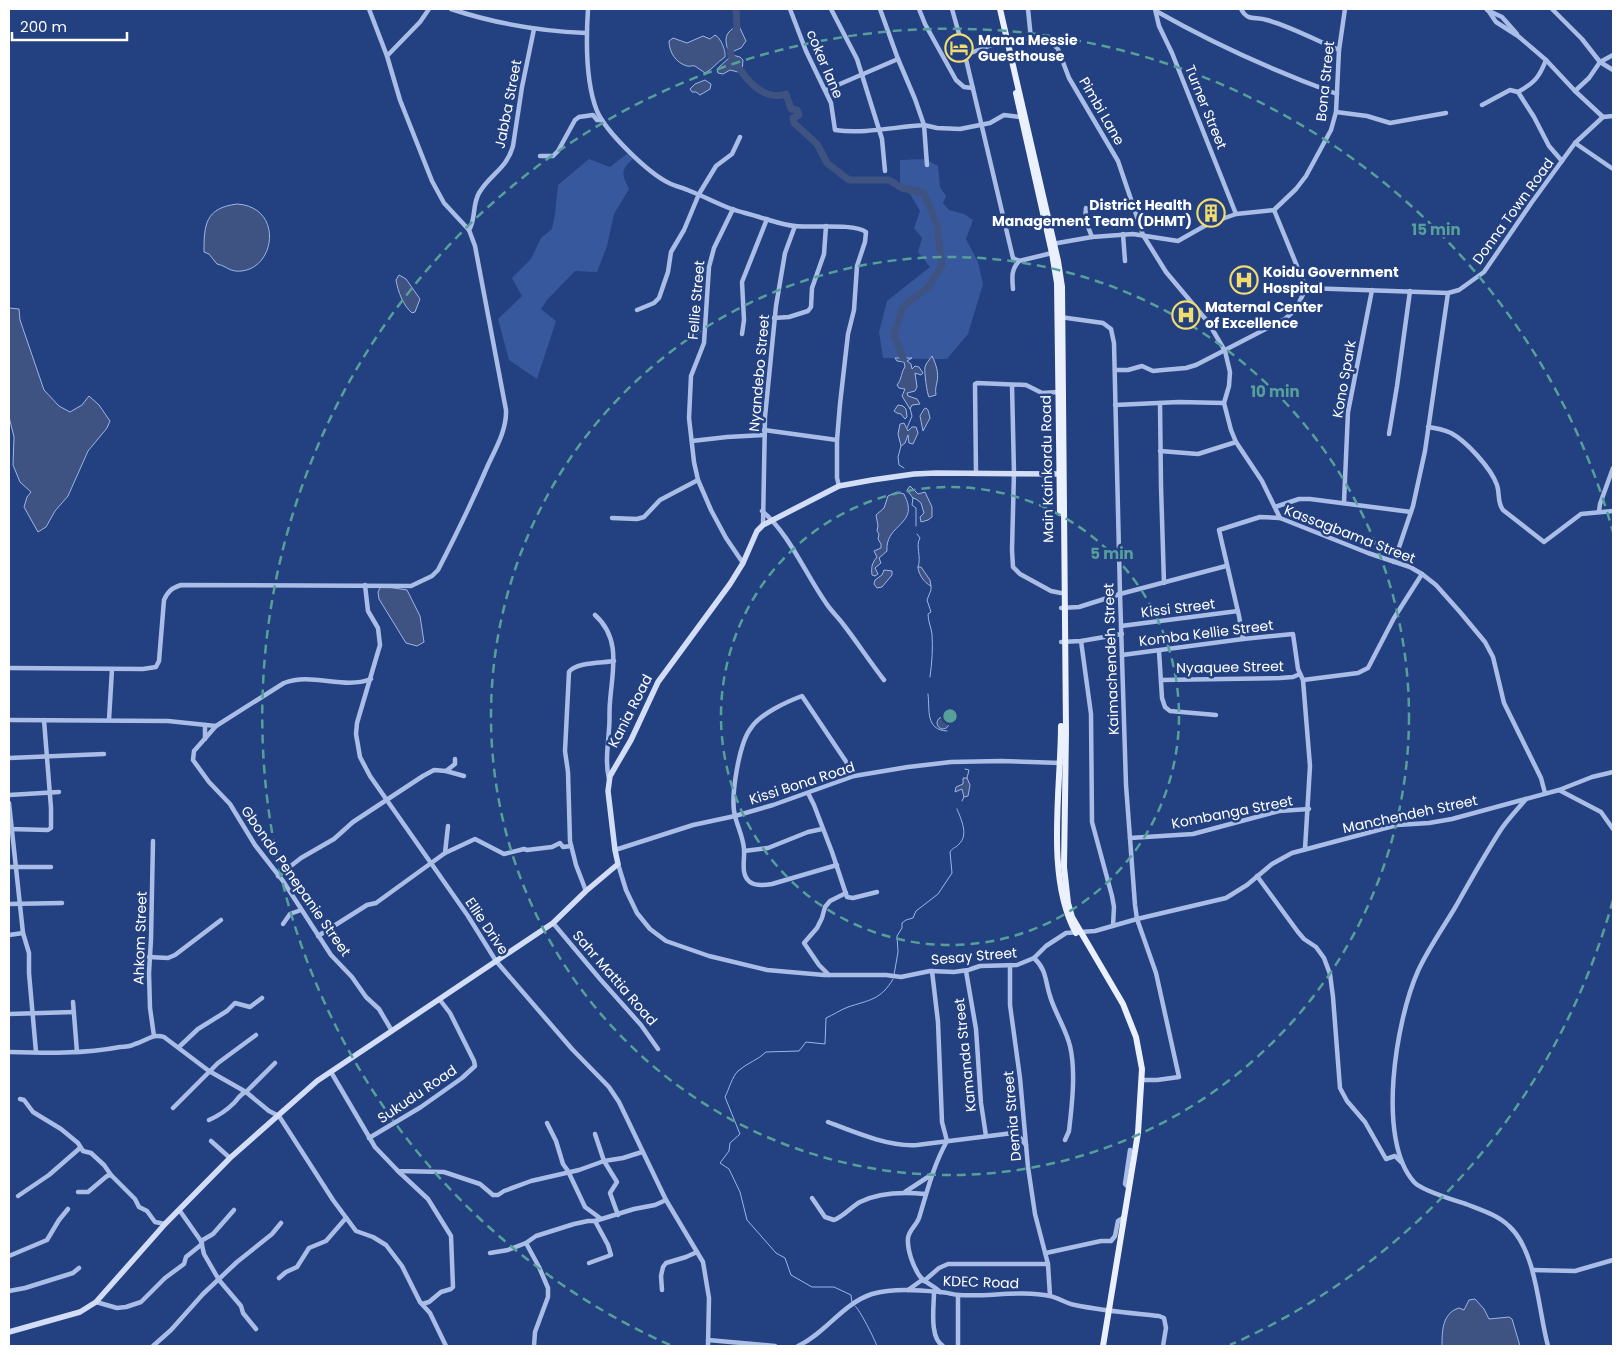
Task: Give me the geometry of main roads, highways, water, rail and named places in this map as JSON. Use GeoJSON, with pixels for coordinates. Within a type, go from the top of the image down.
{"type":"FeatureCollection","features":[{"type":"Feature","properties":{"kind":"main road"},"geometry":{"type":"LineString","coordinates":[[996,9],[1006,40]]}},
{"type":"Feature","properties":{"kind":"main road"},"geometry":{"type":"LineString","coordinates":[[1000,9],[1052,244],[1062,278],[1060,317]]}},
{"type":"Feature","properties":{"kind":"main road"},"geometry":{"type":"LineString","coordinates":[[1031,149],[1052,231],[1052,253],[1060,317],[1064,732],[1060,843],[1068,903],[1072,917],[1080,934],[1123,1004],[1132,1026],[1141,1058],[1142,1080],[1138,1133],[1103,1346]]}},
{"type":"Feature","properties":{"kind":"main road","name":"Main Kainkordu Road"},"geometry":{"type":"LineString","coordinates":[[1061,355],[1059,392],[1062,418]]}},
{"type":"Feature","properties":{"kind":"main road","name":"Kania Road"},"geometry":{"type":"LineString","coordinates":[[9,1332],[80,1312],[96,1302],[165,1224],[230,1158],[298,1097],[440,1000],[466,980],[553,924],[586,891],[618,864],[608,791],[609,780],[614,768],[658,682],[718,602],[743,563],[757,531],[763,525],[839,486],[914,474],[1062,474]]}},
{"type":"Feature","properties":{"kind":"main road","name":"Main Kainkordu Road"},"geometry":{"type":"LineString","coordinates":[[1063,554],[1061,593],[1063,608]]}},
{"type":"Feature","properties":{"kind":"main road"},"geometry":{"type":"LineString","coordinates":[[1063,772],[1061,762],[1064,732]]}},
{"type":"Feature","properties":{"kind":"waterway"},"geometry":{"type":"LineString","coordinates":[[735,34],[737,27],[736,9]]}},
{"type":"Feature","properties":{"kind":"waterway"},"geometry":{"type":"LineString","coordinates":[[732,44],[731,56],[753,85],[760,91],[768,94],[786,94],[791,109],[797,110],[799,115],[793,118],[794,123],[817,144],[827,163],[849,180],[889,180],[902,188],[924,193],[937,225],[942,265],[929,286],[903,307],[894,334],[903,358]]}},
{"type":"Feature","properties":{"kind":"waterway"},"geometry":{"type":"LineString","coordinates":[[907,428],[912,416],[910,408]]}},
{"type":"Feature","properties":{"kind":"waterway"},"geometry":{"type":"LineString","coordinates":[[901,446],[898,457],[899,465],[904,468]]}},
{"type":"Feature","properties":{"kind":"waterway"},"geometry":{"type":"LineString","coordinates":[[913,498],[912,505],[916,508],[916,526]]}},
{"type":"Feature","properties":{"kind":"waterway"},"geometry":{"type":"LineString","coordinates":[[917,534],[920,538],[918,544],[918,567]]}},
{"type":"Feature","properties":{"kind":"waterway"},"geometry":{"type":"LineString","coordinates":[[930,677],[932,634],[928,619],[928,614],[931,612],[927,600],[931,586]]}},
{"type":"Feature","properties":{"kind":"waterway"},"geometry":{"type":"LineString","coordinates":[[928,694],[932,723],[940,730],[947,731]]}},
{"type":"Feature","properties":{"kind":"waterway"},"geometry":{"type":"LineString","coordinates":[[965,769],[969,770],[967,778]]}},
{"type":"Feature","properties":{"kind":"waterway"},"geometry":{"type":"LineString","coordinates":[[962,801],[964,797]]}},
{"type":"Feature","properties":{"kind":"waterway"},"geometry":{"type":"LineString","coordinates":[[894,975],[898,952],[897,936],[902,928],[902,923],[913,918],[916,911],[938,894],[952,873],[950,852],[962,840],[964,832],[957,809]]}},
{"type":"Feature","properties":{"kind":"waterway"},"geometry":{"type":"LineString","coordinates":[[852,1303],[851,1295],[834,1287],[812,1287],[791,1275],[785,1258],[776,1253],[747,1220],[740,1192],[729,1169],[720,1163],[729,1151],[730,1143],[740,1134],[725,1097],[738,1071],[766,1052],[799,1051],[806,1042],[825,1044],[826,1018],[845,1008],[874,998],[884,991],[893,979]]}},
{"type":"Feature","properties":{"kind":"waterway"},"geometry":{"type":"LineString","coordinates":[[855,1306],[877,1346]]}},
{"type":"Feature","properties":{"kind":"place","name":"Mama Messie Guesthouse"},"geometry":{"type":"Point","coordinates":[959,48]}},
{"type":"Feature","properties":{"kind":"place","name":"District Health Management Team (DHMT)"},"geometry":{"type":"Point","coordinates":[1211,213]}},
{"type":"Feature","properties":{"kind":"place","name":"Koidu Government Hospital"},"geometry":{"type":"Point","coordinates":[1244,280]}},
{"type":"Feature","properties":{"kind":"place","name":"Maternal Center of Excellence"},"geometry":{"type":"Point","coordinates":[1186,315]}}]}
